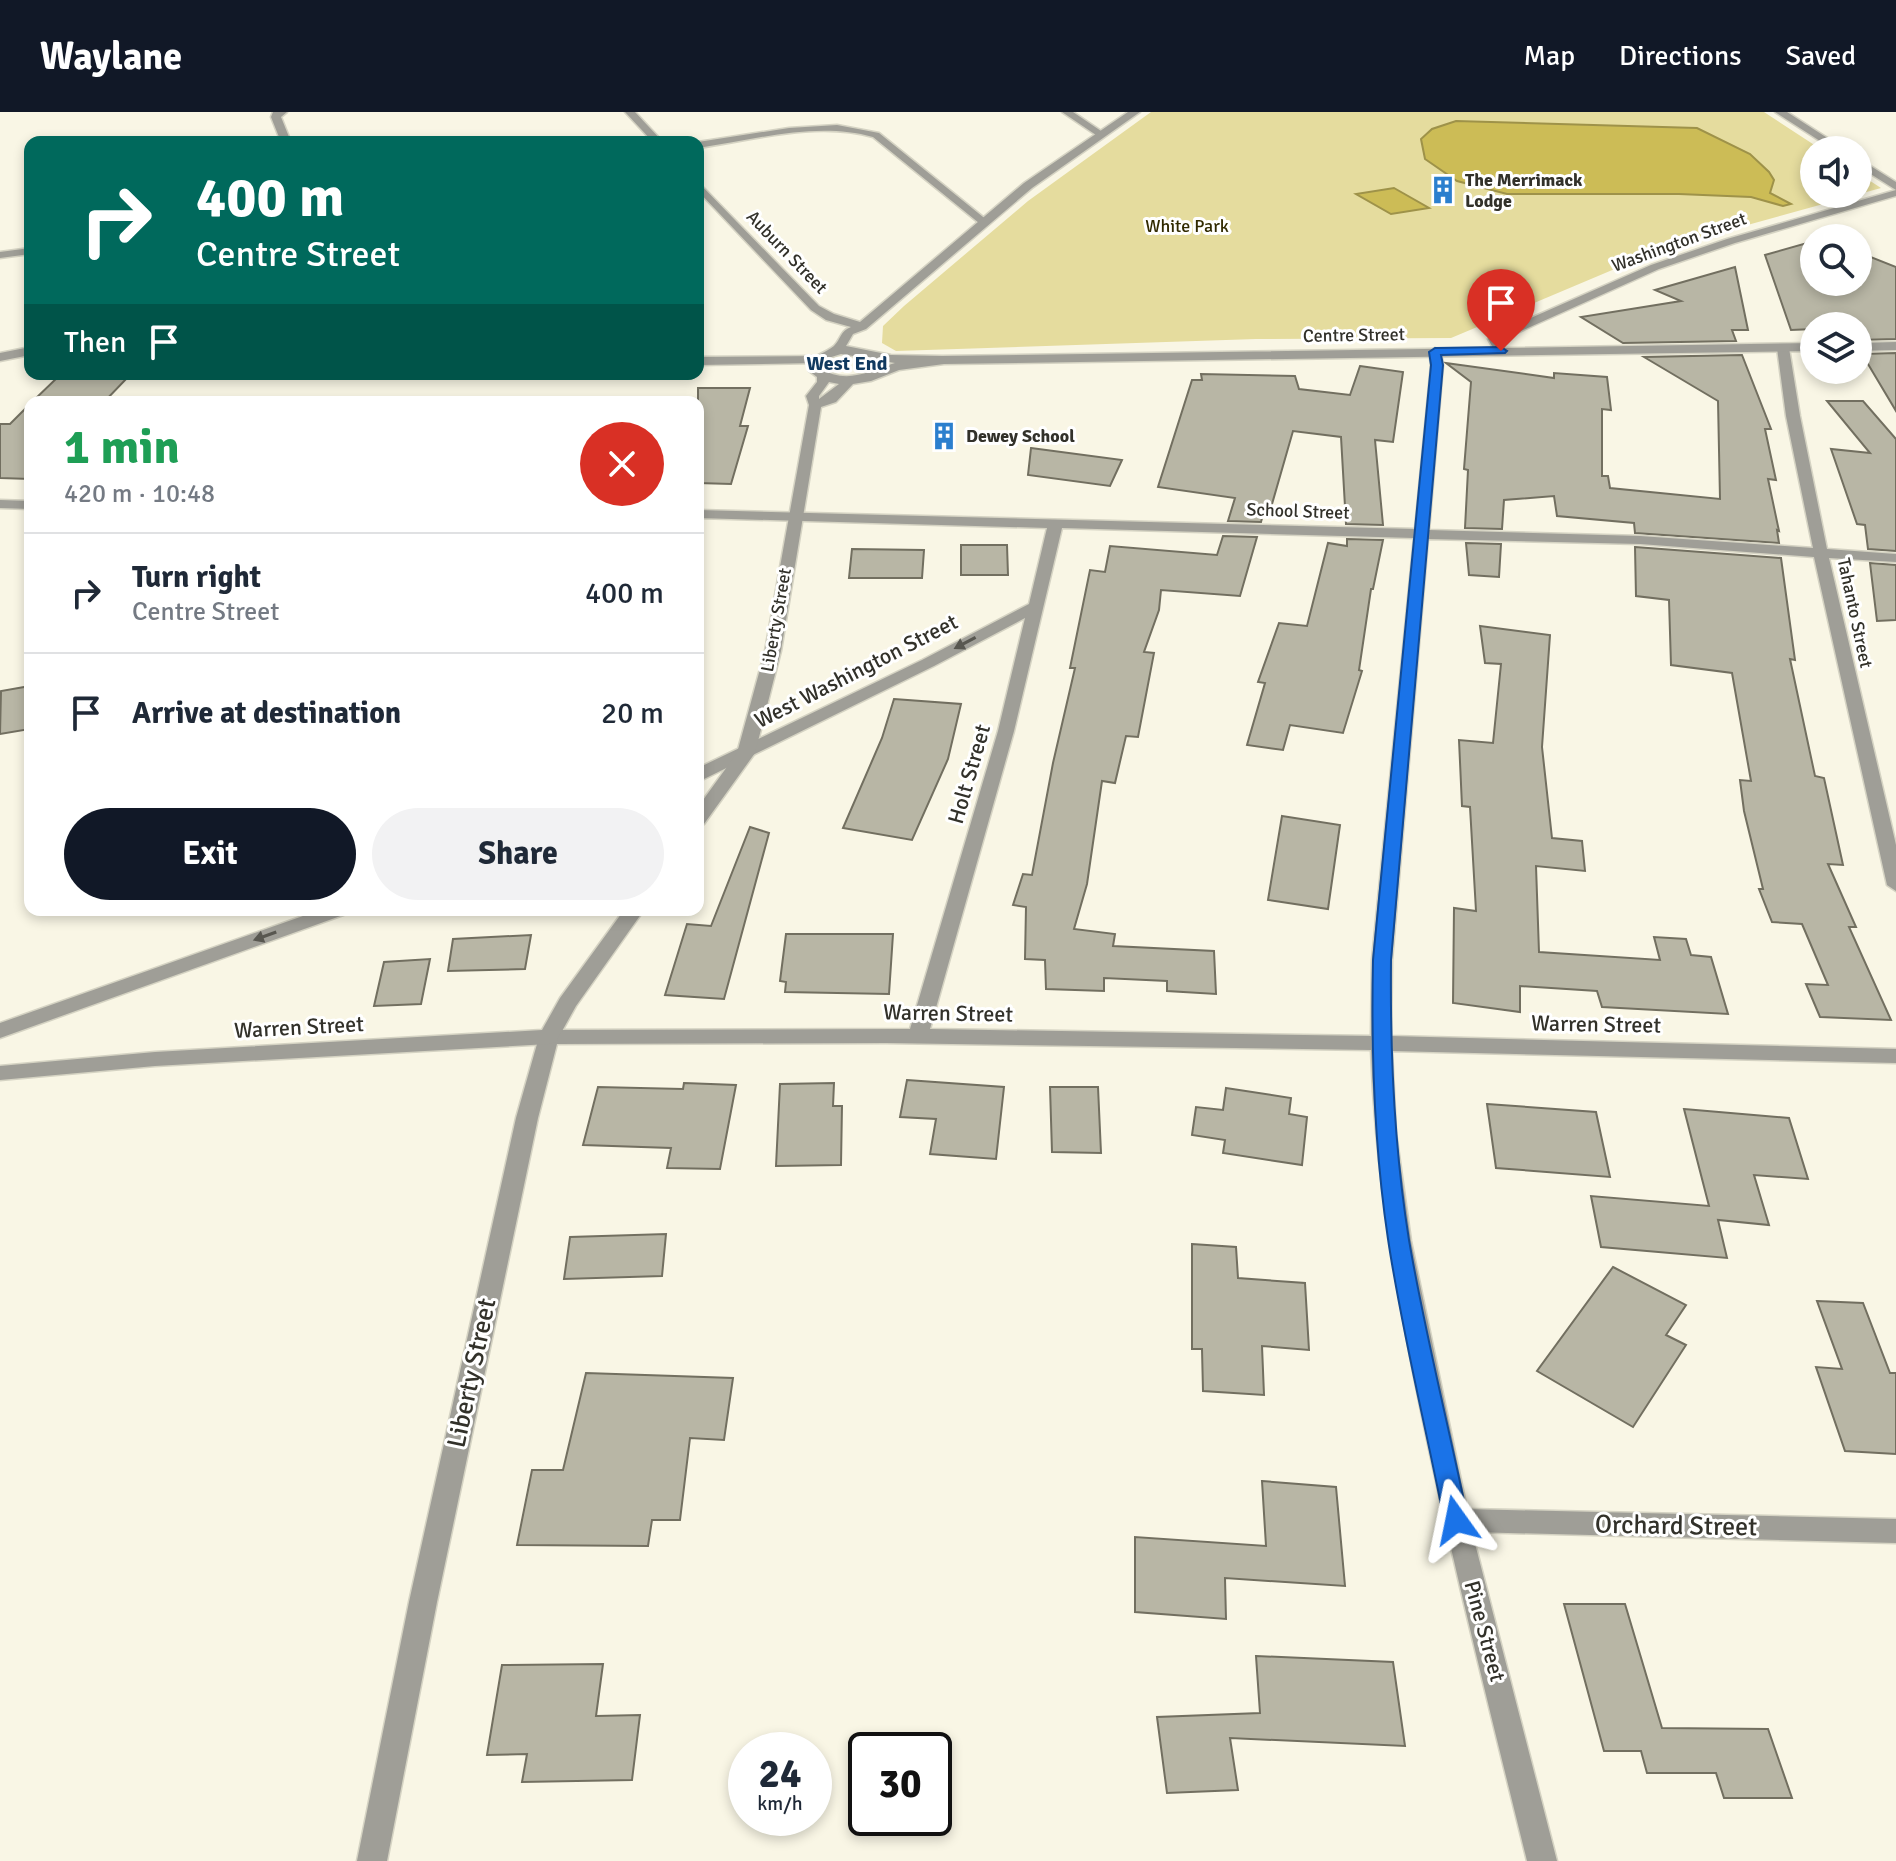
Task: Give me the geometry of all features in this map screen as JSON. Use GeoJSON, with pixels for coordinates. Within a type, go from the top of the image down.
{"type":"FeatureCollection","features":[{"type":"Feature","properties":{"kind":"street"},"geometry":{"type":"LineString","coordinates":[[282,112],[277,113],[276,117],[284,136]]}},
{"type":"Feature","properties":{"kind":"street"},"geometry":{"type":"LineString","coordinates":[[630,112],[652,136]]}},
{"type":"Feature","properties":{"kind":"street"},"geometry":{"type":"LineString","coordinates":[[1067,112],[1099,133]]}},
{"type":"Feature","properties":{"kind":"street"},"geometry":{"type":"LineString","coordinates":[[817,368],[837,351],[848,332],[862,326],[983,221],[1056,163],[1135,112]]}},
{"type":"Feature","properties":{"kind":"street"},"geometry":{"type":"LineString","coordinates":[[1780,112],[1819,136]]}},
{"type":"Feature","properties":{"kind":"street"},"geometry":{"type":"LineString","coordinates":[[704,144],[817,129],[852,128],[876,135],[983,221]]}},
{"type":"Feature","properties":{"kind":"street"},"geometry":{"type":"LineString","coordinates":[[1872,171],[1896,187]]}},
{"type":"Feature","properties":{"kind":"street","name":"Auburn Street"},"geometry":{"type":"LineString","coordinates":[[704,191],[815,308],[830,317],[862,326]]}},
{"type":"Feature","properties":{"kind":"street","name":"Washington Street"},"geometry":{"type":"LineString","coordinates":[[1501,351],[1494,339],[1655,267],[1731,241],[1896,193]]}},
{"type":"Feature","properties":{"kind":"street"},"geometry":{"type":"LineString","coordinates":[[0,255],[24,252]]}},
{"type":"Feature","properties":{"kind":"street"},"geometry":{"type":"LineString","coordinates":[[862,326],[868,332],[864,345],[884,364]]}},
{"type":"Feature","properties":{"kind":"street"},"geometry":{"type":"LineString","coordinates":[[1872,347],[1896,346]]}},
{"type":"Feature","properties":{"kind":"street","name":"Centre Street"},"geometry":{"type":"LineString","coordinates":[[850,380],[871,377],[884,364],[895,366],[942,360],[1800,347]]}},
{"type":"Feature","properties":{"kind":"street","name":"Tahanto Street"},"geometry":{"type":"LineString","coordinates":[[1783,348],[1793,416],[1821,553],[1896,883]]}},
{"type":"Feature","properties":{"kind":"street"},"geometry":{"type":"LineString","coordinates":[[837,351],[868,351]]}},
{"type":"Feature","properties":{"kind":"street","name":"Pine Street"},"geometry":{"type":"LineString","coordinates":[[1435,352],[1437,365],[1382,960],[1381,1042],[1385,1133],[1399,1241],[1456,1520],[1542,1861]]}},
{"type":"Feature","properties":{"kind":"street"},"geometry":{"type":"LineString","coordinates":[[0,357],[24,355]]}},
{"type":"Feature","properties":{"kind":"street"},"geometry":{"type":"LineString","coordinates":[[704,361],[817,368],[850,380],[831,399],[815,405]]}},
{"type":"Feature","properties":{"kind":"street","name":"Liberty Street"},"geometry":{"type":"LineString","coordinates":[[704,812],[746,753],[773,651],[815,405],[812,396],[823,383],[817,368]]}},
{"type":"Feature","properties":{"kind":"street"},"geometry":{"type":"LineString","coordinates":[[0,504],[24,505]]}},
{"type":"Feature","properties":{"kind":"street","name":"School Street"},"geometry":{"type":"LineString","coordinates":[[704,514],[1640,540],[1896,558]]}},
{"type":"Feature","properties":{"kind":"street","name":"Holt Street"},"geometry":{"type":"LineString","coordinates":[[918,1036],[1006,731],[1056,522]]}},
{"type":"Feature","properties":{"kind":"street","name":"West Washington Street"},"geometry":{"type":"LineString","coordinates":[[704,772],[1034,607]]}},
{"type":"Feature","properties":{"kind":"street"},"geometry":{"type":"LineString","coordinates":[[0,1031],[322,916]]}},
{"type":"Feature","properties":{"kind":"street","name":"Liberty Street"},"geometry":{"type":"LineString","coordinates":[[372,1861],[423,1602],[527,1118],[549,1037],[567,1003],[630,916]]}},
{"type":"Feature","properties":{"kind":"street","name":"Warren Street"},"geometry":{"type":"LineString","coordinates":[[0,1073],[155,1059],[549,1037],[918,1036],[1381,1042],[1896,1056]]}},
{"type":"Feature","properties":{"kind":"street","name":"Orchard Street"},"geometry":{"type":"LineString","coordinates":[[1456,1520],[1896,1531]]}},
{"type":"Feature","properties":{"kind":"green space","name":"White Park"},"geometry":{"type":"Polygon","coordinates":[[[1151,112],[1764,112],[1801,136],[1800,208],[1809,208],[1636,260],[1451,338],[1256,339],[896,351],[882,343],[883,326],[1028,201],[1151,112]]]}},
{"type":"Feature","properties":{"kind":"shaded area"},"geometry":{"type":"Polygon","coordinates":[[[1456,121],[1697,128],[1750,154],[1774,180],[1770,193],[1791,204],[1783,206],[1751,197],[1679,194],[1507,194],[1457,181],[1425,159],[1421,139],[1432,129],[1456,121]]]}},
{"type":"Feature","properties":{"kind":"shaded area"},"geometry":{"type":"Polygon","coordinates":[[[1394,188],[1429,208],[1391,214],[1356,194],[1394,188]]]}},
{"type":"Feature","properties":{"kind":"building"},"geometry":{"type":"Polygon","coordinates":[[[1800,245],[1800,296],[1872,296],[1872,258],[1896,267],[1896,339],[1872,340],[1872,312],[1800,312],[1800,330],[1791,330],[1765,255],[1800,245]]]}},
{"type":"Feature","properties":{"kind":"building"},"geometry":{"type":"Polygon","coordinates":[[[1735,267],[1748,330],[1732,330],[1736,341],[1623,343],[1581,317],[1681,301],[1655,290],[1735,267]]]}},
{"type":"Feature","properties":{"kind":"building"},"geometry":{"type":"Polygon","coordinates":[[[1896,353],[1896,411],[1872,371],[1872,354],[1896,353]]]}},
{"type":"Feature","properties":{"kind":"building"},"geometry":{"type":"Polygon","coordinates":[[[1742,355],[1771,429],[1765,429],[1776,480],[1768,479],[1779,543],[1635,533],[1634,523],[1557,516],[1554,496],[1504,500],[1502,529],[1465,528],[1468,470],[1464,469],[1471,382],[1446,363],[1554,378],[1554,373],[1607,377],[1611,410],[1602,409],[1602,476],[1608,476],[1610,488],[1720,499],[1718,401],[1644,357],[1742,355]]]}},
{"type":"Feature","properties":{"kind":"building"},"geometry":{"type":"Polygon","coordinates":[[[1360,366],[1403,372],[1393,442],[1375,440],[1383,525],[1346,524],[1341,437],[1293,431],[1272,504],[1266,503],[1261,522],[1228,521],[1235,498],[1158,487],[1192,380],[1202,380],[1201,374],[1295,376],[1299,389],[1350,395],[1360,366]]]}},
{"type":"Feature","properties":{"kind":"building"},"geometry":{"type":"Polygon","coordinates":[[[55,380],[125,380],[110,396],[38,396],[55,380]]]}},
{"type":"Feature","properties":{"kind":"building"},"geometry":{"type":"Polygon","coordinates":[[[698,388],[750,388],[740,426],[748,426],[731,484],[704,483],[704,396],[698,396],[698,388]]]}},
{"type":"Feature","properties":{"kind":"building"},"geometry":{"type":"Polygon","coordinates":[[[1827,401],[1863,401],[1896,439],[1896,551],[1868,549],[1865,525],[1857,524],[1831,449],[1870,453],[1827,401]]]}},
{"type":"Feature","properties":{"kind":"building"},"geometry":{"type":"Polygon","coordinates":[[[24,410],[24,479],[0,478],[0,424],[10,424],[24,410]]]}},
{"type":"Feature","properties":{"kind":"building"},"geometry":{"type":"Polygon","coordinates":[[[1031,448],[1122,460],[1110,486],[1028,475],[1031,448]]]}},
{"type":"Feature","properties":{"kind":"building"},"geometry":{"type":"Polygon","coordinates":[[[1223,536],[1257,537],[1240,596],[1161,590],[1159,610],[1144,652],[1154,653],[1138,737],[1126,736],[1115,783],[1102,781],[1087,884],[1074,929],[1115,934],[1113,946],[1214,951],[1216,994],[1167,991],[1167,981],[1104,978],[1104,991],[1046,989],[1045,960],[1025,959],[1026,907],[1013,905],[1023,874],[1032,875],[1075,668],[1070,668],[1090,570],[1105,572],[1110,546],[1217,555],[1223,536]]]}},
{"type":"Feature","properties":{"kind":"building"},"geometry":{"type":"Polygon","coordinates":[[[1347,539],[1383,540],[1371,589],[1359,670],[1362,671],[1343,733],[1290,725],[1283,750],[1247,745],[1265,683],[1258,682],[1279,623],[1307,626],[1328,543],[1347,546],[1347,539]]]}},
{"type":"Feature","properties":{"kind":"building"},"geometry":{"type":"Polygon","coordinates":[[[1466,543],[1501,544],[1499,577],[1469,575],[1466,543]]]}},
{"type":"Feature","properties":{"kind":"building"},"geometry":{"type":"Polygon","coordinates":[[[961,545],[1007,545],[1008,575],[961,575],[961,545]]]}},
{"type":"Feature","properties":{"kind":"building"},"geometry":{"type":"Polygon","coordinates":[[[1635,547],[1781,558],[1795,660],[1790,659],[1815,776],[1824,778],[1843,865],[1828,864],[1856,927],[1849,927],[1891,1020],[1820,1017],[1806,984],[1828,985],[1802,924],[1772,922],[1759,889],[1763,889],[1744,811],[1740,780],[1751,781],[1732,673],[1671,665],[1669,600],[1636,596],[1635,547]]]}},
{"type":"Feature","properties":{"kind":"building"},"geometry":{"type":"Polygon","coordinates":[[[852,549],[924,550],[922,578],[849,578],[852,549]]]}},
{"type":"Feature","properties":{"kind":"building"},"geometry":{"type":"Polygon","coordinates":[[[1870,563],[1896,565],[1896,620],[1877,621],[1870,563]]]}},
{"type":"Feature","properties":{"kind":"building"},"geometry":{"type":"Polygon","coordinates":[[[1480,626],[1550,635],[1542,747],[1552,838],[1582,841],[1585,871],[1536,866],[1539,952],[1660,960],[1654,937],[1686,939],[1691,955],[1711,957],[1728,1014],[1602,1007],[1597,991],[1520,986],[1520,1012],[1453,1003],[1454,908],[1476,911],[1470,807],[1462,806],[1459,740],[1493,743],[1501,664],[1485,663],[1480,626]]]}},
{"type":"Feature","properties":{"kind":"building"},"geometry":{"type":"Polygon","coordinates":[[[24,687],[24,730],[0,734],[1,691],[24,687]]]}},
{"type":"Feature","properties":{"kind":"building"},"geometry":{"type":"Polygon","coordinates":[[[894,699],[961,704],[948,759],[912,840],[843,828],[882,738],[894,699]]]}},
{"type":"Feature","properties":{"kind":"building"},"geometry":{"type":"Polygon","coordinates":[[[1282,816],[1340,825],[1328,909],[1268,900],[1282,816]]]}},
{"type":"Feature","properties":{"kind":"building"},"geometry":{"type":"Polygon","coordinates":[[[750,827],[769,833],[724,999],[665,995],[687,924],[711,926],[750,827]]]}},
{"type":"Feature","properties":{"kind":"building"},"geometry":{"type":"Polygon","coordinates":[[[786,934],[893,934],[889,994],[785,992],[786,982],[780,981],[786,934]]]}},
{"type":"Feature","properties":{"kind":"building"},"geometry":{"type":"Polygon","coordinates":[[[531,935],[525,969],[448,971],[453,939],[531,935]]]}},
{"type":"Feature","properties":{"kind":"building"},"geometry":{"type":"Polygon","coordinates":[[[430,959],[421,1004],[374,1006],[384,962],[430,959]]]}},
{"type":"Feature","properties":{"kind":"building"},"geometry":{"type":"Polygon","coordinates":[[[907,1080],[1004,1087],[996,1159],[930,1154],[936,1119],[900,1117],[907,1080]]]}},
{"type":"Feature","properties":{"kind":"building"},"geometry":{"type":"Polygon","coordinates":[[[684,1083],[736,1085],[720,1169],[667,1168],[671,1148],[583,1145],[598,1087],[683,1089],[684,1083]]]}},
{"type":"Feature","properties":{"kind":"building"},"geometry":{"type":"Polygon","coordinates":[[[834,1083],[833,1106],[842,1106],[841,1165],[776,1166],[780,1084],[834,1083]]]}},
{"type":"Feature","properties":{"kind":"building"},"geometry":{"type":"Polygon","coordinates":[[[1050,1087],[1098,1087],[1101,1153],[1052,1152],[1050,1087]]]}},
{"type":"Feature","properties":{"kind":"building"},"geometry":{"type":"Polygon","coordinates":[[[1226,1088],[1291,1098],[1289,1114],[1307,1117],[1302,1165],[1223,1153],[1225,1140],[1192,1135],[1196,1107],[1223,1110],[1226,1088]]]}},
{"type":"Feature","properties":{"kind":"building"},"geometry":{"type":"Polygon","coordinates":[[[1487,1104],[1596,1112],[1610,1177],[1496,1168],[1487,1104]]]}},
{"type":"Feature","properties":{"kind":"building"},"geometry":{"type":"Polygon","coordinates":[[[1684,1109],[1789,1118],[1808,1179],[1754,1175],[1769,1225],[1718,1220],[1727,1258],[1601,1247],[1591,1196],[1709,1206],[1684,1109]]]}},
{"type":"Feature","properties":{"kind":"building"},"geometry":{"type":"Polygon","coordinates":[[[666,1234],[662,1276],[564,1279],[570,1237],[666,1234]]]}},
{"type":"Feature","properties":{"kind":"building"},"geometry":{"type":"Polygon","coordinates":[[[1192,1244],[1236,1247],[1238,1278],[1305,1283],[1309,1350],[1262,1346],[1264,1395],[1203,1391],[1202,1349],[1192,1349],[1192,1244]]]}},
{"type":"Feature","properties":{"kind":"building"},"geometry":{"type":"Polygon","coordinates":[[[1613,1267],[1686,1305],[1666,1335],[1686,1345],[1633,1427],[1537,1371],[1613,1267]]]}},
{"type":"Feature","properties":{"kind":"building"},"geometry":{"type":"Polygon","coordinates":[[[1817,1301],[1863,1303],[1890,1373],[1896,1373],[1896,1454],[1845,1451],[1816,1367],[1842,1369],[1817,1301]]]}},
{"type":"Feature","properties":{"kind":"building"},"geometry":{"type":"Polygon","coordinates":[[[586,1373],[733,1378],[724,1440],[690,1438],[680,1520],[652,1520],[648,1546],[517,1545],[532,1470],[563,1470],[586,1373]]]}},
{"type":"Feature","properties":{"kind":"building"},"geometry":{"type":"Polygon","coordinates":[[[1262,1481],[1336,1487],[1345,1586],[1225,1578],[1226,1619],[1135,1612],[1135,1537],[1266,1546],[1262,1481]]]}},
{"type":"Feature","properties":{"kind":"building"},"geometry":{"type":"Polygon","coordinates":[[[1564,1604],[1625,1604],[1662,1728],[1768,1729],[1792,1798],[1724,1798],[1716,1773],[1647,1773],[1641,1751],[1604,1751],[1564,1604]]]}},
{"type":"Feature","properties":{"kind":"building"},"geometry":{"type":"Polygon","coordinates":[[[1256,1656],[1393,1662],[1405,1746],[1230,1738],[1238,1790],[1167,1793],[1157,1717],[1260,1713],[1256,1656]]]}},
{"type":"Feature","properties":{"kind":"building"},"geometry":{"type":"Polygon","coordinates":[[[603,1664],[596,1716],[640,1715],[632,1780],[522,1782],[527,1754],[487,1755],[502,1665],[603,1664]]]}},
{"type":"Feature","properties":{"kind":"place","name":"The Merrimack Lodge"},"geometry":{"type":"Point","coordinates":[1443,190]}},
{"type":"Feature","properties":{"kind":"place","name":"Dewey School"},"geometry":{"type":"Point","coordinates":[944,436]}},
{"type":"Feature","properties":{"kind":"district","name":"West End"},"geometry":{"type":"Point","coordinates":[847,363]}},
{"type":"Feature","properties":{"kind":"route"},"geometry":{"type":"LineString","coordinates":[[1456,1520],[1399,1241],[1385,1133],[1381,1042],[1382,960],[1437,365],[1435,352],[1501,351]]}}]}
